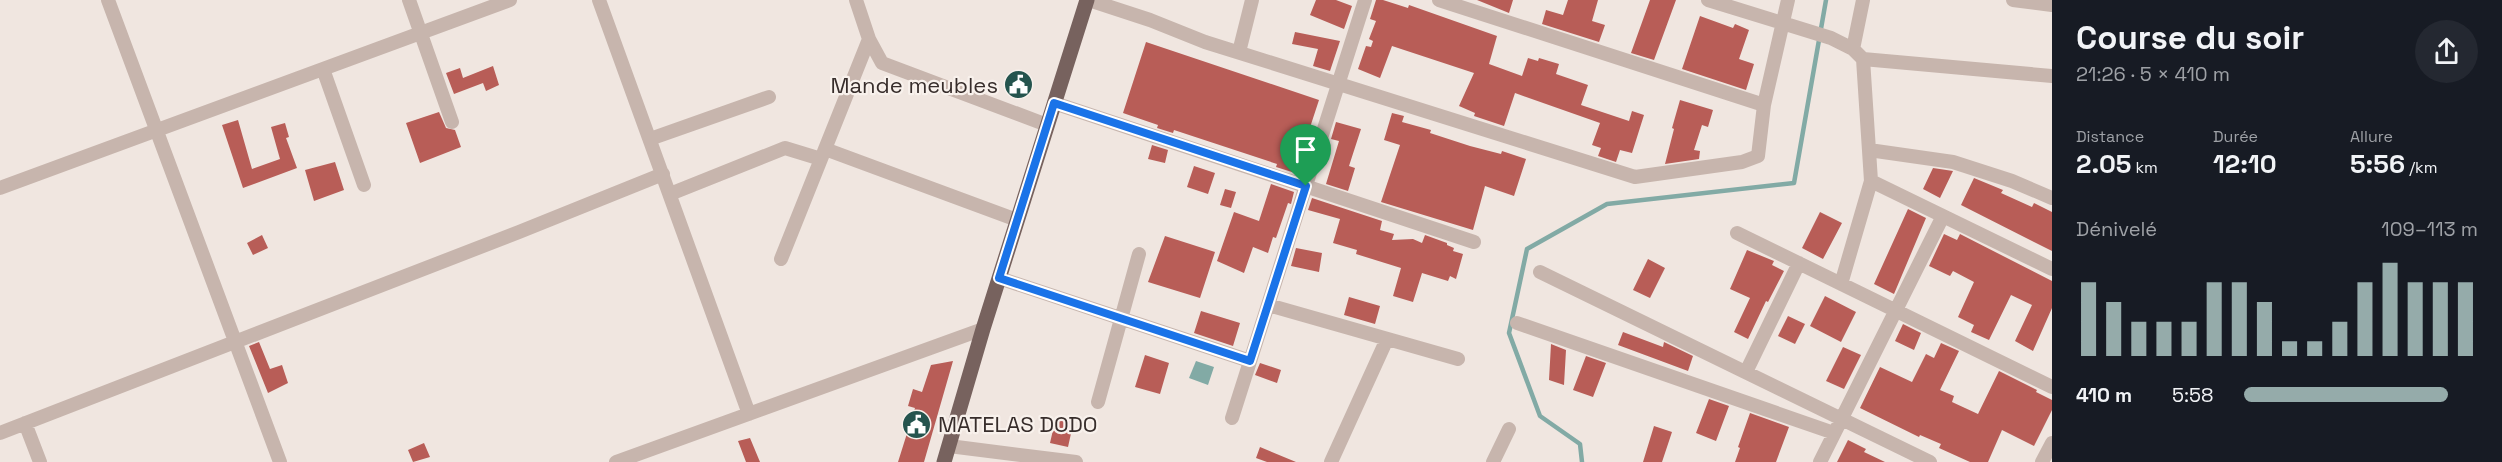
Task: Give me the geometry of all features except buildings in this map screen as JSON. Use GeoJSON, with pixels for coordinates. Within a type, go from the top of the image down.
{"type":"FeatureCollection","features":[{"type":"Feature","properties":{"kind":"main road"},"geometry":{"type":"LineString","coordinates":[[944,462],[983,329],[1088,0]]}},
{"type":"Feature","properties":{"kind":"street"},"geometry":{"type":"LineString","coordinates":[[108,0],[279,462]]}},
{"type":"Feature","properties":{"kind":"street"},"geometry":{"type":"LineString","coordinates":[[409,0],[452,122]]}},
{"type":"Feature","properties":{"kind":"street"},"geometry":{"type":"LineString","coordinates":[[0,188],[510,0]]}},
{"type":"Feature","properties":{"kind":"street"},"geometry":{"type":"LineString","coordinates":[[600,0],[749,414]]}},
{"type":"Feature","properties":{"kind":"street"},"geometry":{"type":"LineString","coordinates":[[856,0],[869,39],[882,63],[1047,125]]}},
{"type":"Feature","properties":{"kind":"street"},"geometry":{"type":"LineString","coordinates":[[1088,0],[1150,20],[1205,42],[1635,177],[1742,162],[1758,156],[1764,105],[1788,0]]}},
{"type":"Feature","properties":{"kind":"street"},"geometry":{"type":"LineString","coordinates":[[1239,52],[1252,0]]}},
{"type":"Feature","properties":{"kind":"street"},"geometry":{"type":"LineString","coordinates":[[1232,418],[1365,0]]}},
{"type":"Feature","properties":{"kind":"street"},"geometry":{"type":"LineString","coordinates":[[1439,0],[1764,105]]}},
{"type":"Feature","properties":{"kind":"street"},"geometry":{"type":"LineString","coordinates":[[1708,0],[1831,38],[1858,54],[2052,76]]}},
{"type":"Feature","properties":{"kind":"street"},"geometry":{"type":"LineString","coordinates":[[1841,284],[1871,181],[1858,54],[1863,0]]}},
{"type":"Feature","properties":{"kind":"street"},"geometry":{"type":"LineString","coordinates":[[2013,0],[2052,5]]}},
{"type":"Feature","properties":{"kind":"street"},"geometry":{"type":"LineString","coordinates":[[781,259],[869,39]]}},
{"type":"Feature","properties":{"kind":"street"},"geometry":{"type":"LineString","coordinates":[[323,69],[364,185]]}},
{"type":"Feature","properties":{"kind":"street"},"geometry":{"type":"LineString","coordinates":[[650,139],[769,97]]}},
{"type":"Feature","properties":{"kind":"street"},"geometry":{"type":"LineString","coordinates":[[1054,103],[1474,242]]}},
{"type":"Feature","properties":{"kind":"street"},"geometry":{"type":"LineString","coordinates":[[670,194],[785,148],[823,154],[1017,220]]}},
{"type":"Feature","properties":{"kind":"street"},"geometry":{"type":"LineString","coordinates":[[1869,150],[1953,162],[2012,181],[2052,198]]}},
{"type":"Feature","properties":{"kind":"street"},"geometry":{"type":"LineString","coordinates":[[0,433],[663,174]]}},
{"type":"Feature","properties":{"kind":"street"},"geometry":{"type":"LineString","coordinates":[[1871,181],[2052,269]]}},
{"type":"Feature","properties":{"kind":"street"},"geometry":{"type":"LineString","coordinates":[[1820,462],[1943,216]]}},
{"type":"Feature","properties":{"kind":"street"},"geometry":{"type":"LineString","coordinates":[[1737,233],[2052,387]]}},
{"type":"Feature","properties":{"kind":"street"},"geometry":{"type":"LineString","coordinates":[[1098,402],[1139,254]]}},
{"type":"Feature","properties":{"kind":"street"},"geometry":{"type":"LineString","coordinates":[[1746,372],[1799,263]]}},
{"type":"Feature","properties":{"kind":"street"},"geometry":{"type":"LineString","coordinates":[[1540,272],[1930,462]]}},
{"type":"Feature","properties":{"kind":"street"},"geometry":{"type":"LineString","coordinates":[[999,278],[1250,361]]}},
{"type":"Feature","properties":{"kind":"street"},"geometry":{"type":"LineString","coordinates":[[1268,305],[1458,359]]}},
{"type":"Feature","properties":{"kind":"street"},"geometry":{"type":"LineString","coordinates":[[1517,323],[1834,433]]}},
{"type":"Feature","properties":{"kind":"street"},"geometry":{"type":"LineString","coordinates":[[625,460],[983,329]]}},
{"type":"Feature","properties":{"kind":"street"},"geometry":{"type":"LineString","coordinates":[[1331,462],[1387,339]]}},
{"type":"Feature","properties":{"kind":"street"},"geometry":{"type":"LineString","coordinates":[[26,423],[40,462]]}},
{"type":"Feature","properties":{"kind":"street"},"geometry":{"type":"LineString","coordinates":[[1493,462],[1509,429]]}},
{"type":"Feature","properties":{"kind":"street"},"geometry":{"type":"LineString","coordinates":[[2043,462],[2052,443]]}},
{"type":"Feature","properties":{"kind":"street"},"geometry":{"type":"LineString","coordinates":[[949,446],[1076,462]]}},
{"type":"Feature","properties":{"kind":"water"},"geometry":{"type":"Polygon","coordinates":[[[1196,361],[1214,367],[1208,385],[1189,378],[1196,361]]]}},
{"type":"Feature","properties":{"kind":"waterway"},"geometry":{"type":"LineString","coordinates":[[1582,462],[1580,444],[1540,416],[1509,333],[1527,249],[1607,204],[1794,183],[1826,0]]}},
{"type":"Feature","properties":{"kind":"place","name":"Mande meubles"},"geometry":{"type":"Point","coordinates":[1019,85]}},
{"type":"Feature","properties":{"kind":"place","name":"MATELAS DODO"},"geometry":{"type":"Point","coordinates":[917,424]}},
{"type":"Feature","properties":{"kind":"route"},"geometry":{"type":"LineString","coordinates":[[1054,103],[1306,186],[1250,361],[999,278],[1054,103]]}}]}
